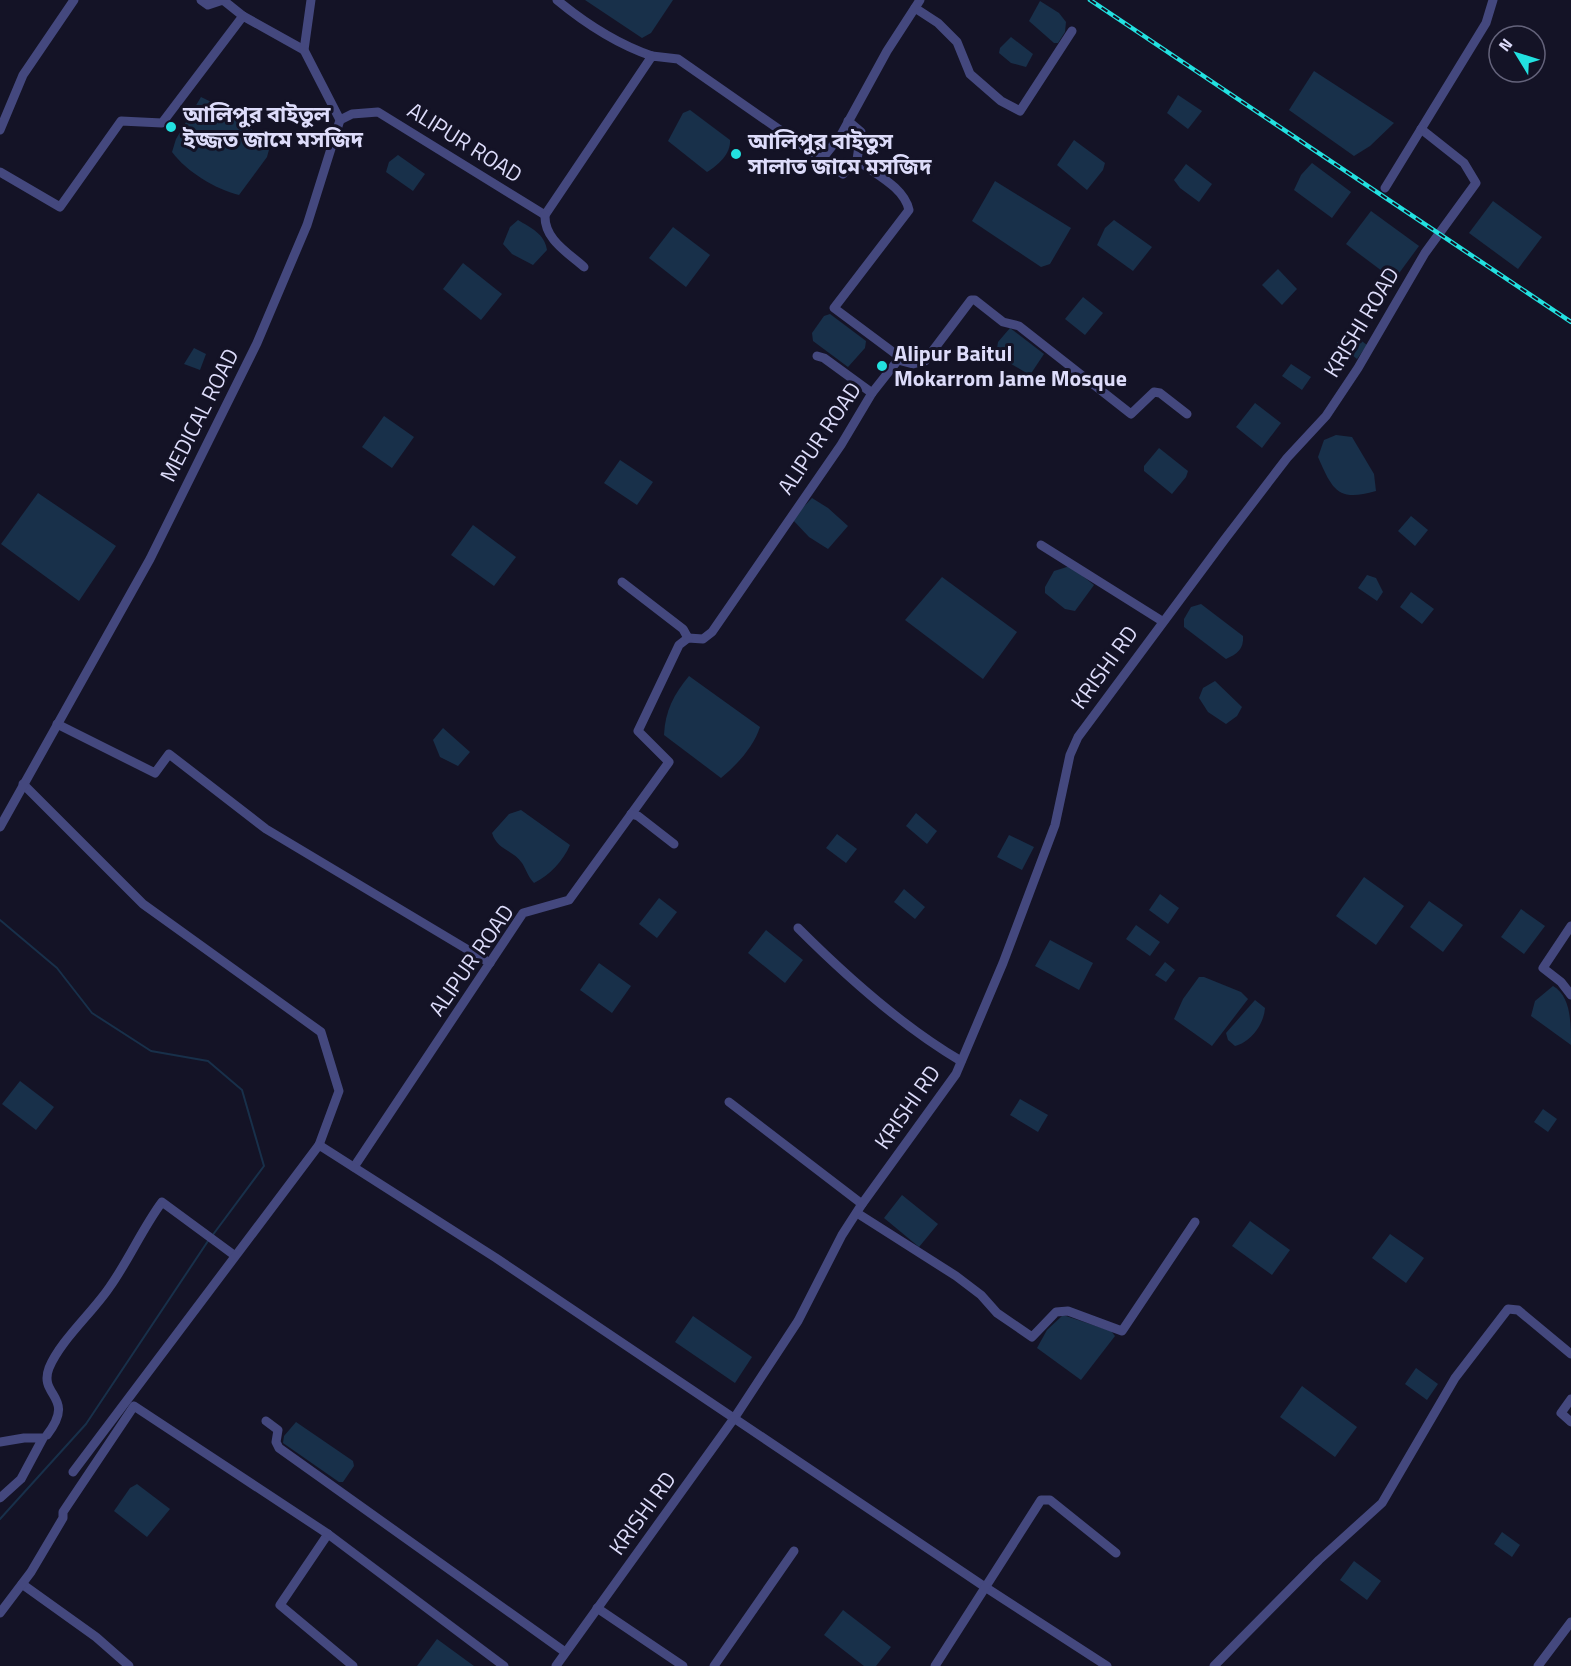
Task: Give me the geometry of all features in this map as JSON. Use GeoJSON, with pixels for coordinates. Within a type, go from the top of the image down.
{"type":"FeatureCollection","features":[{"type":"Feature","properties":{"kind":"street"},"geometry":{"type":"LineString","coordinates":[[0,130],[24,75],[74,0]]}},
{"type":"Feature","properties":{"kind":"street"},"geometry":{"type":"LineString","coordinates":[[201,0],[208,5],[222,0],[243,16],[304,50],[340,120]]}},
{"type":"Feature","properties":{"kind":"street"},"geometry":{"type":"LineString","coordinates":[[304,50],[311,0]]}},
{"type":"Feature","properties":{"kind":"street"},"geometry":{"type":"LineString","coordinates":[[557,0],[579,18],[630,48],[652,56],[678,59],[843,174],[857,160],[861,132],[848,121]]}},
{"type":"Feature","properties":{"kind":"street"},"geometry":{"type":"LineString","coordinates":[[1385,188],[1486,23],[1493,0]]}},
{"type":"Feature","properties":{"kind":"street"},"geometry":{"type":"LineString","coordinates":[[822,159],[848,121],[886,51],[917,4],[957,42],[970,74],[1001,101],[1020,111],[1072,31]]}},
{"type":"Feature","properties":{"kind":"street"},"geometry":{"type":"LineString","coordinates":[[0,172],[60,207],[121,121],[162,123],[243,16]]}},
{"type":"Feature","properties":{"kind":"street"},"geometry":{"type":"LineString","coordinates":[[584,267],[549,235],[544,226],[544,215],[652,56]]}},
{"type":"Feature","properties":{"kind":"street","name":"ALIPUR ROAD"},"geometry":{"type":"LineString","coordinates":[[340,120],[352,114],[378,112],[544,215]]}},
{"type":"Feature","properties":{"kind":"street","name":"MEDICAL ROAD"},"geometry":{"type":"LineString","coordinates":[[0,827],[150,559],[257,343],[307,225],[340,120]]}},
{"type":"Feature","properties":{"kind":"street","name":"KRISHI ROAD"},"geometry":{"type":"LineString","coordinates":[[1225,538],[1287,458],[1326,416],[1358,368],[1425,253],[1476,183],[1464,163],[1421,129]]}},
{"type":"Feature","properties":{"kind":"street"},"geometry":{"type":"LineString","coordinates":[[857,160],[896,189],[907,200],[909,210],[834,308],[897,355],[898,360],[913,364],[925,361],[971,300],[975,300],[1003,322],[1019,326],[1131,414],[1154,393],[1160,393],[1187,414]]}},
{"type":"Feature","properties":{"kind":"street"},"geometry":{"type":"LineString","coordinates":[[817,356],[824,358],[872,393]]}},
{"type":"Feature","properties":{"kind":"street","name":"ALIPUR ROAD"},"geometry":{"type":"LineString","coordinates":[[354,1167],[523,912],[569,900],[669,762],[638,731],[672,656],[679,645],[688,638],[703,639],[712,632],[841,445],[872,393],[898,360]]}},
{"type":"Feature","properties":{"kind":"street","name":"KRISHI RD"},"geometry":{"type":"LineString","coordinates":[[555,1666],[735,1417],[798,1321],[842,1235],[956,1074],[1003,963],[1055,825],[1070,755],[1078,737],[1225,538]]}},
{"type":"Feature","properties":{"kind":"street"},"geometry":{"type":"LineString","coordinates":[[1041,545],[1162,621]]}},
{"type":"Feature","properties":{"kind":"street"},"geometry":{"type":"LineString","coordinates":[[622,582],[683,629],[688,638]]}},
{"type":"Feature","properties":{"kind":"street"},"geometry":{"type":"LineString","coordinates":[[57,724],[155,773],[170,754],[266,829],[490,963]]}},
{"type":"Feature","properties":{"kind":"street"},"geometry":{"type":"LineString","coordinates":[[23,784],[143,904],[321,1032],[339,1090],[319,1145],[234,1255],[74,1472]]}},
{"type":"Feature","properties":{"kind":"street"},"geometry":{"type":"LineString","coordinates":[[631,814],[638,816],[674,844]]}},
{"type":"Feature","properties":{"kind":"street"},"geometry":{"type":"LineString","coordinates":[[1571,926],[1542,968],[1562,982],[1571,995]]}},
{"type":"Feature","properties":{"kind":"street"},"geometry":{"type":"LineString","coordinates":[[798,928],[838,969],[868,994],[961,1061]]}},
{"type":"Feature","properties":{"kind":"street"},"geometry":{"type":"LineString","coordinates":[[729,1102],[859,1209],[956,1276],[981,1295],[997,1313],[1032,1337],[1056,1312],[1068,1311],[1122,1331],[1195,1222]]}},
{"type":"Feature","properties":{"kind":"street"},"geometry":{"type":"LineString","coordinates":[[319,1145],[735,1417],[985,1587],[1107,1666]]}},
{"type":"Feature","properties":{"kind":"street"},"geometry":{"type":"LineString","coordinates":[[47,1435],[58,1420],[60,1410],[47,1380],[48,1370],[56,1354],[111,1285],[145,1224],[162,1202],[234,1255]]}},
{"type":"Feature","properties":{"kind":"street"},"geometry":{"type":"LineString","coordinates":[[1214,1666],[1319,1560],[1382,1503],[1455,1378],[1508,1309],[1518,1310],[1571,1354]]}},
{"type":"Feature","properties":{"kind":"street"},"geometry":{"type":"LineString","coordinates":[[1571,1400],[1561,1413],[1571,1422]]}},
{"type":"Feature","properties":{"kind":"street"},"geometry":{"type":"LineString","coordinates":[[0,1613],[22,1584],[63,1518],[63,1512],[134,1406],[328,1534],[504,1666]]}},
{"type":"Feature","properties":{"kind":"street"},"geometry":{"type":"LineString","coordinates":[[266,1421],[278,1430],[276,1442],[279,1448],[565,1652]]}},
{"type":"Feature","properties":{"kind":"street"},"geometry":{"type":"LineString","coordinates":[[0,1442],[24,1437],[43,1438],[21,1479],[0,1498]]}},
{"type":"Feature","properties":{"kind":"street"},"geometry":{"type":"LineString","coordinates":[[935,1666],[1038,1504],[1044,1499],[1050,1500],[1116,1553]]}},
{"type":"Feature","properties":{"kind":"street"},"geometry":{"type":"LineString","coordinates":[[328,1534],[280,1605],[353,1666]]}},
{"type":"Feature","properties":{"kind":"street"},"geometry":{"type":"LineString","coordinates":[[714,1666],[794,1551]]}},
{"type":"Feature","properties":{"kind":"street"},"geometry":{"type":"LineString","coordinates":[[22,1584],[96,1637],[129,1666]]}},
{"type":"Feature","properties":{"kind":"street"},"geometry":{"type":"LineString","coordinates":[[597,1608],[683,1666]]}},
{"type":"Feature","properties":{"kind":"street"},"geometry":{"type":"LineString","coordinates":[[1538,1666],[1571,1622]]}},
{"type":"Feature","properties":{"kind":"water"},"geometry":{"type":"Polygon","coordinates":[[[585,0],[673,0],[651,33],[642,38],[585,0]]]}},
{"type":"Feature","properties":{"kind":"water"},"geometry":{"type":"Polygon","coordinates":[[[1040,1],[1059,13],[1066,22],[1065,32],[1058,43],[1054,43],[1029,21],[1040,1]]]}},
{"type":"Feature","properties":{"kind":"water"},"geometry":{"type":"Polygon","coordinates":[[[1011,37],[1033,54],[1026,67],[1011,63],[999,53],[1000,48],[1011,37]]]}},
{"type":"Feature","properties":{"kind":"water"},"geometry":{"type":"Polygon","coordinates":[[[1314,71],[1394,123],[1370,146],[1354,156],[1289,110],[1314,71]]]}},
{"type":"Feature","properties":{"kind":"water"},"geometry":{"type":"Polygon","coordinates":[[[1178,95],[1202,111],[1188,129],[1167,113],[1178,95]]]}},
{"type":"Feature","properties":{"kind":"water"},"geometry":{"type":"Polygon","coordinates":[[[201,97],[238,119],[270,146],[267,157],[239,195],[202,179],[172,152],[176,139],[201,97]]]}},
{"type":"Feature","properties":{"kind":"water"},"geometry":{"type":"Polygon","coordinates":[[[690,110],[730,140],[726,154],[707,172],[668,141],[683,113],[690,110]]]}},
{"type":"Feature","properties":{"kind":"water"},"geometry":{"type":"Polygon","coordinates":[[[1074,140],[1105,163],[1103,170],[1087,190],[1057,165],[1074,140]]]}},
{"type":"Feature","properties":{"kind":"water"},"geometry":{"type":"Polygon","coordinates":[[[398,155],[425,174],[413,191],[386,172],[389,162],[398,155]]]}},
{"type":"Feature","properties":{"kind":"water"},"geometry":{"type":"Polygon","coordinates":[[[1312,163],[1351,192],[1332,218],[1294,190],[1301,175],[1312,163]]]}},
{"type":"Feature","properties":{"kind":"water"},"geometry":{"type":"Polygon","coordinates":[[[1186,164],[1212,184],[1199,202],[1180,188],[1174,180],[1186,164]]]}},
{"type":"Feature","properties":{"kind":"water"},"geometry":{"type":"Polygon","coordinates":[[[995,181],[1071,228],[1050,264],[1041,267],[972,221],[995,181]]]}},
{"type":"Feature","properties":{"kind":"water"},"geometry":{"type":"Polygon","coordinates":[[[1493,201],[1542,237],[1518,269],[1469,233],[1493,201]]]}},
{"type":"Feature","properties":{"kind":"water"},"geometry":{"type":"Polygon","coordinates":[[[1371,211],[1419,246],[1394,280],[1346,244],[1371,211]]]}},
{"type":"Feature","properties":{"kind":"water"},"geometry":{"type":"Polygon","coordinates":[[[518,220],[537,232],[546,244],[547,250],[533,265],[512,254],[503,244],[510,227],[518,220]]]}},
{"type":"Feature","properties":{"kind":"water"},"geometry":{"type":"Polygon","coordinates":[[[1114,220],[1152,247],[1133,271],[1097,245],[1105,228],[1114,220]]]}},
{"type":"Feature","properties":{"kind":"water"},"geometry":{"type":"Polygon","coordinates":[[[673,227],[710,255],[686,287],[649,258],[673,227]]]}},
{"type":"Feature","properties":{"kind":"water"},"geometry":{"type":"Polygon","coordinates":[[[463,263],[502,294],[481,320],[443,289],[463,263]]]}},
{"type":"Feature","properties":{"kind":"water"},"geometry":{"type":"Polygon","coordinates":[[[1278,269],[1297,289],[1282,305],[1262,285],[1278,269]]]}},
{"type":"Feature","properties":{"kind":"water"},"geometry":{"type":"Polygon","coordinates":[[[1083,297],[1103,313],[1085,335],[1065,319],[1083,297]]]}},
{"type":"Feature","properties":{"kind":"water"},"geometry":{"type":"Polygon","coordinates":[[[830,314],[866,341],[865,348],[848,367],[813,341],[812,333],[824,316],[830,314]]]}},
{"type":"Feature","properties":{"kind":"water"},"geometry":{"type":"Polygon","coordinates":[[[1010,328],[1044,354],[1030,375],[996,355],[998,342],[1010,328]]]}},
{"type":"Feature","properties":{"kind":"water"},"geometry":{"type":"Polygon","coordinates":[[[1347,330],[1367,345],[1357,359],[1337,343],[1347,330]]]}},
{"type":"Feature","properties":{"kind":"water"},"geometry":{"type":"Polygon","coordinates":[[[194,348],[206,354],[200,370],[184,364],[194,348]]]}},
{"type":"Feature","properties":{"kind":"water"},"geometry":{"type":"Polygon","coordinates":[[[1291,364],[1311,377],[1302,390],[1282,376],[1291,364]]]}},
{"type":"Feature","properties":{"kind":"water"},"geometry":{"type":"Polygon","coordinates":[[[1255,403],[1281,423],[1262,448],[1236,427],[1255,403]]]}},
{"type":"Feature","properties":{"kind":"water"},"geometry":{"type":"Polygon","coordinates":[[[384,416],[414,437],[392,468],[362,447],[384,416]]]}},
{"type":"Feature","properties":{"kind":"water"},"geometry":{"type":"Polygon","coordinates":[[[1336,435],[1352,437],[1374,474],[1376,491],[1353,495],[1338,491],[1333,486],[1318,457],[1324,440],[1336,435]]]}},
{"type":"Feature","properties":{"kind":"water"},"geometry":{"type":"Polygon","coordinates":[[[1159,448],[1188,471],[1172,494],[1144,471],[1144,466],[1159,448]]]}},
{"type":"Feature","properties":{"kind":"water"},"geometry":{"type":"Polygon","coordinates":[[[620,460],[653,482],[637,505],[604,483],[620,460]]]}},
{"type":"Feature","properties":{"kind":"water"},"geometry":{"type":"Polygon","coordinates":[[[38,493],[116,546],[79,601],[1,544],[38,493]]]}},
{"type":"Feature","properties":{"kind":"water"},"geometry":{"type":"Polygon","coordinates":[[[812,498],[828,508],[848,526],[828,549],[809,537],[792,519],[812,498]]]}},
{"type":"Feature","properties":{"kind":"water"},"geometry":{"type":"Polygon","coordinates":[[[1411,516],[1428,530],[1415,546],[1398,531],[1411,516]]]}},
{"type":"Feature","properties":{"kind":"water"},"geometry":{"type":"Polygon","coordinates":[[[473,525],[516,557],[494,586],[451,555],[473,525]]]}},
{"type":"Feature","properties":{"kind":"water"},"geometry":{"type":"Polygon","coordinates":[[[1070,566],[1094,585],[1075,611],[1065,609],[1045,593],[1045,587],[1054,571],[1070,566]]]}},
{"type":"Feature","properties":{"kind":"water"},"geometry":{"type":"Polygon","coordinates":[[[1367,575],[1376,578],[1383,592],[1377,601],[1358,588],[1367,575]]]}},
{"type":"Feature","properties":{"kind":"water"},"geometry":{"type":"Polygon","coordinates":[[[942,577],[1017,632],[983,679],[905,620],[942,577]]]}},
{"type":"Feature","properties":{"kind":"water"},"geometry":{"type":"Polygon","coordinates":[[[1411,592],[1434,609],[1422,624],[1400,607],[1411,592]]]}},
{"type":"Feature","properties":{"kind":"water"},"geometry":{"type":"Polygon","coordinates":[[[1201,604],[1243,636],[1241,648],[1226,659],[1184,627],[1184,619],[1191,607],[1201,604]]]}},
{"type":"Feature","properties":{"kind":"water"},"geometry":{"type":"Polygon","coordinates":[[[689,676],[760,727],[744,755],[721,778],[664,735],[671,703],[689,676]]]}},
{"type":"Feature","properties":{"kind":"water"},"geometry":{"type":"Polygon","coordinates":[[[1215,681],[1242,707],[1237,716],[1226,724],[1208,712],[1199,698],[1203,688],[1215,681]]]}},
{"type":"Feature","properties":{"kind":"water"},"geometry":{"type":"Polygon","coordinates":[[[443,728],[470,752],[458,766],[440,757],[433,740],[443,728]]]}},
{"type":"Feature","properties":{"kind":"water"},"geometry":{"type":"Polygon","coordinates":[[[521,810],[570,845],[564,857],[555,867],[534,883],[522,863],[501,847],[492,833],[509,814],[521,810]]]}},
{"type":"Feature","properties":{"kind":"water"},"geometry":{"type":"Polygon","coordinates":[[[916,813],[937,831],[927,844],[906,826],[916,813]]]}},
{"type":"Feature","properties":{"kind":"water"},"geometry":{"type":"Polygon","coordinates":[[[837,834],[857,849],[846,863],[826,848],[837,834]]]}},
{"type":"Feature","properties":{"kind":"water"},"geometry":{"type":"Polygon","coordinates":[[[1009,835],[1034,847],[1022,870],[997,857],[1009,835]]]}},
{"type":"Feature","properties":{"kind":"water"},"geometry":{"type":"Polygon","coordinates":[[[1364,877],[1404,906],[1376,945],[1336,916],[1364,877]]]}},
{"type":"Feature","properties":{"kind":"water"},"geometry":{"type":"Polygon","coordinates":[[[904,889],[925,907],[915,919],[894,902],[904,889]]]}},
{"type":"Feature","properties":{"kind":"water"},"geometry":{"type":"Polygon","coordinates":[[[1160,894],[1179,908],[1168,924],[1149,910],[1160,894]]]}},
{"type":"Feature","properties":{"kind":"water"},"geometry":{"type":"Polygon","coordinates":[[[659,898],[677,912],[657,938],[639,924],[659,898]]]}},
{"type":"Feature","properties":{"kind":"water"},"geometry":{"type":"Polygon","coordinates":[[[1429,901],[1463,925],[1443,952],[1410,927],[1429,901]]]}},
{"type":"Feature","properties":{"kind":"water"},"geometry":{"type":"Polygon","coordinates":[[[1521,909],[1545,926],[1524,954],[1501,937],[1521,909]]]}},
{"type":"Feature","properties":{"kind":"water"},"geometry":{"type":"Polygon","coordinates":[[[1136,925],[1160,942],[1150,956],[1126,939],[1136,925]]]}},
{"type":"Feature","properties":{"kind":"water"},"geometry":{"type":"Polygon","coordinates":[[[766,930],[803,960],[785,983],[748,953],[766,930]]]}},
{"type":"Feature","properties":{"kind":"water"},"geometry":{"type":"Polygon","coordinates":[[[1050,940],[1093,963],[1079,990],[1035,966],[1050,940]]]}},
{"type":"Feature","properties":{"kind":"water"},"geometry":{"type":"Polygon","coordinates":[[[1165,962],[1175,970],[1166,982],[1155,975],[1165,962]]]}},
{"type":"Feature","properties":{"kind":"water"},"geometry":{"type":"Polygon","coordinates":[[[599,963],[631,986],[612,1013],[580,990],[599,963]]]}},
{"type":"Feature","properties":{"kind":"water"},"geometry":{"type":"Polygon","coordinates":[[[1199,977],[1241,992],[1248,999],[1212,1046],[1174,1019],[1183,999],[1199,977]]]}},
{"type":"Feature","properties":{"kind":"water"},"geometry":{"type":"Polygon","coordinates":[[[1553,986],[1567,1003],[1571,1045],[1531,1016],[1535,1001],[1553,986]]]}},
{"type":"Feature","properties":{"kind":"water"},"geometry":{"type":"Polygon","coordinates":[[[1255,1000],[1265,1008],[1262,1020],[1256,1032],[1246,1041],[1235,1046],[1228,1040],[1226,1033],[1255,1000]]]}},
{"type":"Feature","properties":{"kind":"water"},"geometry":{"type":"Polygon","coordinates":[[[20,1081],[54,1107],[36,1130],[2,1104],[20,1081]]]}},
{"type":"Feature","properties":{"kind":"water"},"geometry":{"type":"Polygon","coordinates":[[[1020,1099],[1048,1115],[1038,1132],[1010,1115],[1020,1099]]]}},
{"type":"Feature","properties":{"kind":"water"},"geometry":{"type":"Polygon","coordinates":[[[1543,1109],[1557,1119],[1548,1132],[1534,1122],[1543,1109]]]}},
{"type":"Feature","properties":{"kind":"water"},"geometry":{"type":"Polygon","coordinates":[[[902,1195],[938,1224],[919,1247],[884,1218],[902,1195]]]}},
{"type":"Feature","properties":{"kind":"water"},"geometry":{"type":"Polygon","coordinates":[[[1250,1221],[1290,1250],[1272,1275],[1232,1246],[1250,1221]]]}},
{"type":"Feature","properties":{"kind":"water"},"geometry":{"type":"Polygon","coordinates":[[[1390,1234],[1424,1258],[1406,1283],[1372,1258],[1390,1234]]]}},
{"type":"Feature","properties":{"kind":"water"},"geometry":{"type":"Polygon","coordinates":[[[1063,1315],[1111,1331],[1115,1336],[1081,1380],[1037,1348],[1047,1330],[1063,1315]]]}},
{"type":"Feature","properties":{"kind":"water"},"geometry":{"type":"Polygon","coordinates":[[[693,1316],[752,1357],[735,1383],[675,1342],[693,1316]]]}},
{"type":"Feature","properties":{"kind":"water"},"geometry":{"type":"Polygon","coordinates":[[[1416,1368],[1438,1384],[1427,1400],[1405,1384],[1416,1368]]]}},
{"type":"Feature","properties":{"kind":"water"},"geometry":{"type":"Polygon","coordinates":[[[1302,1386],[1357,1427],[1335,1457],[1280,1417],[1302,1386]]]}},
{"type":"Feature","properties":{"kind":"water"},"geometry":{"type":"Polygon","coordinates":[[[296,1422],[353,1461],[354,1466],[343,1482],[339,1482],[283,1443],[284,1436],[296,1422]]]}},
{"type":"Feature","properties":{"kind":"water"},"geometry":{"type":"Polygon","coordinates":[[[137,1484],[170,1509],[147,1537],[114,1511],[130,1488],[137,1484]]]}},
{"type":"Feature","properties":{"kind":"water"},"geometry":{"type":"Polygon","coordinates":[[[1502,1532],[1520,1545],[1512,1557],[1494,1544],[1502,1532]]]}},
{"type":"Feature","properties":{"kind":"water"},"geometry":{"type":"Polygon","coordinates":[[[1354,1561],[1381,1581],[1367,1600],[1340,1580],[1354,1561]]]}},
{"type":"Feature","properties":{"kind":"water"},"geometry":{"type":"Polygon","coordinates":[[[843,1610],[891,1647],[876,1666],[864,1666],[824,1635],[843,1610]]]}},
{"type":"Feature","properties":{"kind":"water"},"geometry":{"type":"Polygon","coordinates":[[[437,1639],[474,1666],[417,1666],[437,1639]]]}},
{"type":"Feature","properties":{"kind":"waterway"},"geometry":{"type":"LineString","coordinates":[[0,920],[57,968],[92,1013],[151,1051],[208,1061],[242,1090],[264,1166],[212,1236]]}},
{"type":"Feature","properties":{"kind":"waterway"},"geometry":{"type":"LineString","coordinates":[[0,1519],[86,1424],[208,1241]]}},
{"type":"Feature","properties":{"kind":"railway"},"geometry":{"type":"LineString","coordinates":[[1090,0],[1571,322]]}},
{"type":"Feature","properties":{"kind":"place","name":"আলিপুর বাইতুল ইজ্জত জামে মসজিদ"},"geometry":{"type":"Point","coordinates":[171,127]}},
{"type":"Feature","properties":{"kind":"place","name":"আলিপুর বাইতুস সালাত জামে মসজিদ"},"geometry":{"type":"Point","coordinates":[736,154]}},
{"type":"Feature","properties":{"kind":"place","name":"Alipur Baitul Mokarrom Jame Mosque"},"geometry":{"type":"Point","coordinates":[882,366]}}]}
